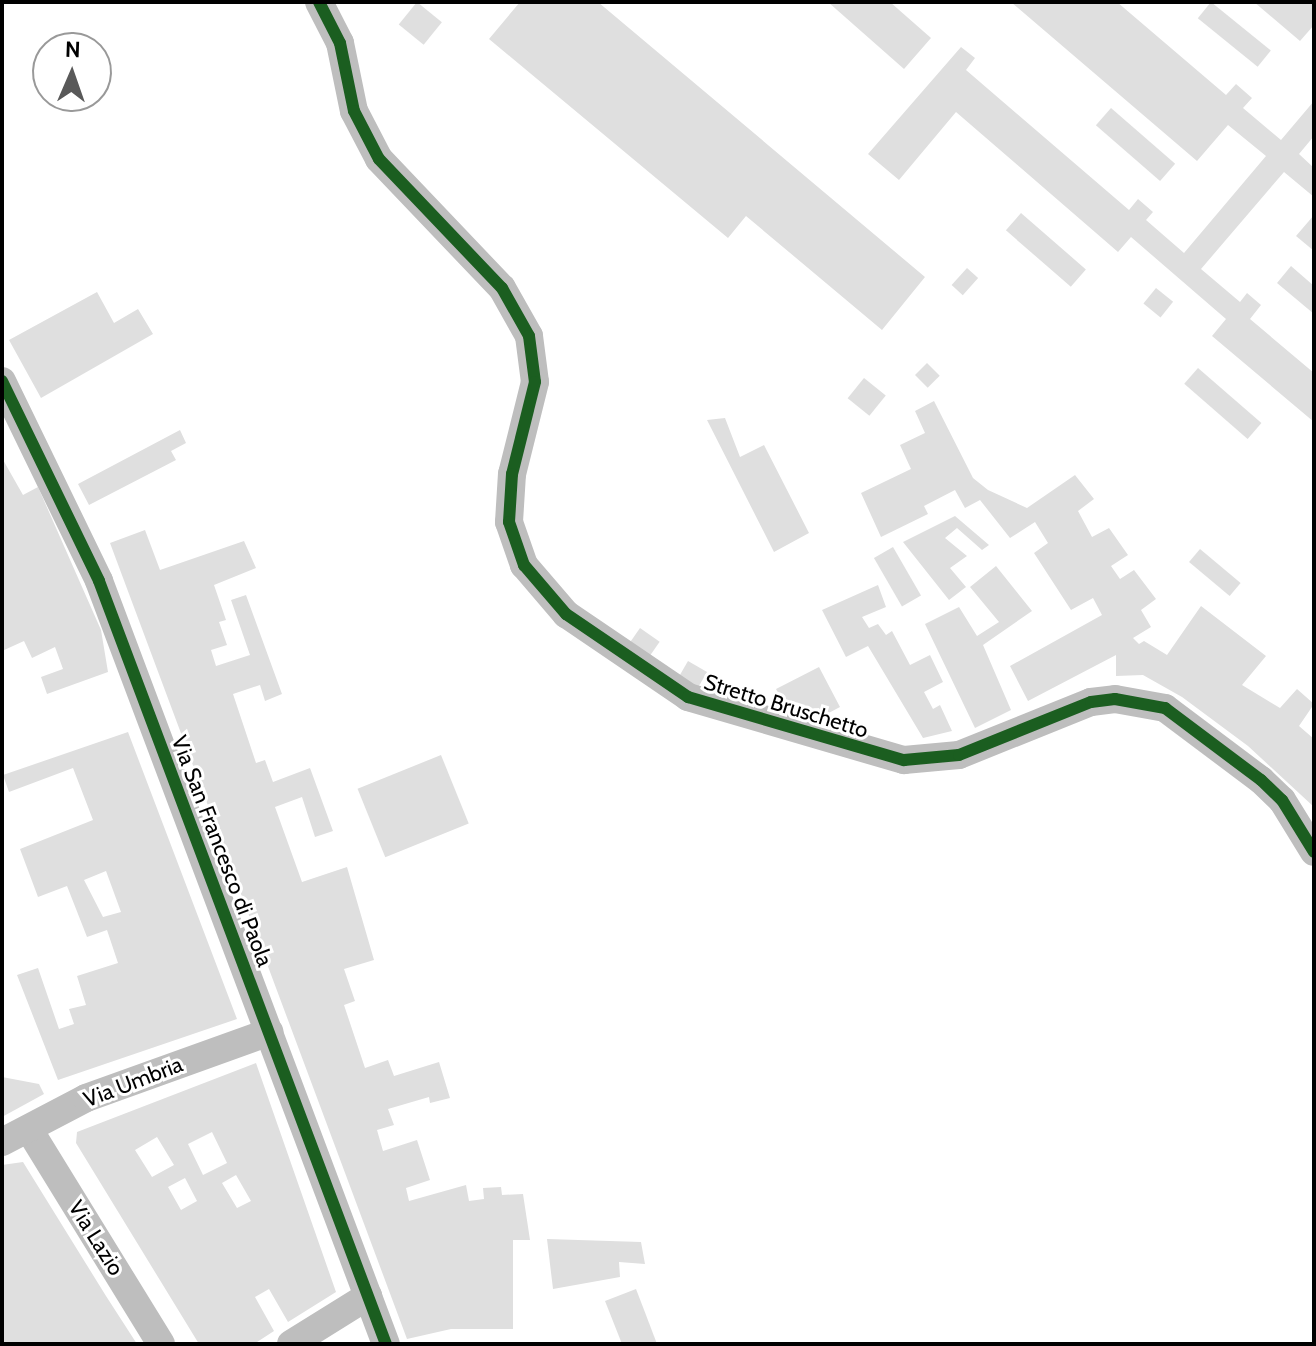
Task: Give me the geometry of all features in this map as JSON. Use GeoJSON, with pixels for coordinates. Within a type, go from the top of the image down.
{"type":"FeatureCollection","features":[{"type":"Feature","properties":{"kind":"street","name":"Stretto Bruschetto"},"geometry":{"type":"LineString","coordinates":[[319,2],[340,43],[354,111],[379,159],[502,288],[529,336],[535,382],[512,474],[509,522],[524,565],[566,614],[688,697],[904,760],[959,755],[1091,702],[1115,699],[1165,708],[1261,780],[1282,800],[1314,852]]}},
{"type":"Feature","properties":{"kind":"street","name":"Via San Francesco di Paola"},"geometry":{"type":"LineString","coordinates":[[2,381],[99,581],[386,1344]]}},
{"type":"Feature","properties":{"kind":"street","name":"Via Umbria"},"geometry":{"type":"LineString","coordinates":[[2,1142],[30,1131],[86,1098],[269,1032]]}},
{"type":"Feature","properties":{"kind":"street","name":"Via Lazio"},"geometry":{"type":"LineString","coordinates":[[30,1131],[161,1344]]}},
{"type":"Feature","properties":{"kind":"street"},"geometry":{"type":"LineString","coordinates":[[291,1344],[368,1296]]}},
{"type":"Feature","properties":{"kind":"building"},"geometry":{"type":"Polygon","coordinates":[[[417,2],[442,22],[424,45],[399,25],[417,2]]]}},
{"type":"Feature","properties":{"kind":"building"},"geometry":{"type":"Polygon","coordinates":[[[520,2],[598,2],[925,277],[882,330],[746,216],[728,238],[489,39],[520,2]]]}},
{"type":"Feature","properties":{"kind":"building"},"geometry":{"type":"Polygon","coordinates":[[[828,2],[890,2],[931,38],[904,69],[828,2]]]}},
{"type":"Feature","properties":{"kind":"building"},"geometry":{"type":"Polygon","coordinates":[[[1011,2],[1117,2],[1226,95],[1236,84],[1252,98],[1243,108],[1281,140],[1314,101],[1314,136],[1299,154],[1314,168],[1314,197],[1284,172],[1201,269],[1240,302],[1247,293],[1261,305],[1250,319],[1314,373],[1314,422],[1212,336],[1226,319],[1131,237],[1118,252],[956,112],[899,180],[868,154],[961,47],[975,58],[966,70],[1129,210],[1138,199],[1153,212],[1146,220],[1184,253],[1266,156],[1228,125],[1197,161],[1011,2]]]}},
{"type":"Feature","properties":{"kind":"building"},"geometry":{"type":"Polygon","coordinates":[[[1211,2],[1271,50],[1258,67],[1198,18],[1211,2]]]}},
{"type":"Feature","properties":{"kind":"building"},"geometry":{"type":"Polygon","coordinates":[[[1254,2],[1314,2],[1314,25],[1300,41],[1254,2]]]}},
{"type":"Feature","properties":{"kind":"building"},"geometry":{"type":"Polygon","coordinates":[[[1111,108],[1175,164],[1160,181],[1096,125],[1111,108]]]}},
{"type":"Feature","properties":{"kind":"building"},"geometry":{"type":"Polygon","coordinates":[[[1021,213],[1086,269],[1071,287],[1006,230],[1021,213]]]}},
{"type":"Feature","properties":{"kind":"building"},"geometry":{"type":"Polygon","coordinates":[[[1314,215],[1314,251],[1296,236],[1314,215]]]}},
{"type":"Feature","properties":{"kind":"building"},"geometry":{"type":"Polygon","coordinates":[[[1291,266],[1314,286],[1314,314],[1277,283],[1291,266]]]}},
{"type":"Feature","properties":{"kind":"building"},"geometry":{"type":"Polygon","coordinates":[[[967,268],[978,278],[963,295],[952,285],[967,268]]]}},
{"type":"Feature","properties":{"kind":"building"},"geometry":{"type":"Polygon","coordinates":[[[1156,288],[1173,302],[1161,317],[1143,304],[1156,288]]]}},
{"type":"Feature","properties":{"kind":"building"},"geometry":{"type":"Polygon","coordinates":[[[97,292],[114,323],[138,309],[153,334],[41,398],[9,340],[97,292]]]}},
{"type":"Feature","properties":{"kind":"building"},"geometry":{"type":"Polygon","coordinates":[[[927,363],[940,376],[928,388],[915,375],[927,363]]]}},
{"type":"Feature","properties":{"kind":"building"},"geometry":{"type":"Polygon","coordinates":[[[1198,368],[1261,423],[1248,439],[1184,384],[1198,368]]]}},
{"type":"Feature","properties":{"kind":"building"},"geometry":{"type":"Polygon","coordinates":[[[864,378],[886,396],[869,416],[848,398],[864,378]]]}},
{"type":"Feature","properties":{"kind":"building"},"geometry":{"type":"Polygon","coordinates":[[[934,401],[973,478],[988,490],[1027,508],[1075,475],[1094,499],[1078,511],[1092,537],[1109,528],[1128,555],[1111,566],[1120,579],[1134,570],[1156,599],[1141,610],[1151,627],[1133,638],[1139,644],[1144,641],[1167,655],[1201,606],[1266,656],[1242,685],[1280,708],[1297,689],[1314,704],[1299,726],[1314,739],[1314,807],[1248,746],[1182,697],[1143,675],[1116,676],[1116,655],[1028,701],[1010,666],[1102,615],[1093,598],[1071,610],[1034,553],[1048,543],[1035,522],[1010,538],[980,500],[965,508],[955,490],[924,506],[928,514],[881,537],[861,493],[911,469],[900,445],[925,433],[915,411],[934,401]]]}},
{"type":"Feature","properties":{"kind":"building"},"geometry":{"type":"Polygon","coordinates":[[[725,418],[740,457],[764,445],[809,533],[774,552],[707,420],[725,418]]]}},
{"type":"Feature","properties":{"kind":"building"},"geometry":{"type":"Polygon","coordinates":[[[180,430],[186,443],[171,451],[176,460],[89,505],[78,484],[180,430]]]}},
{"type":"Feature","properties":{"kind":"building"},"geometry":{"type":"Polygon","coordinates":[[[2,458],[23,495],[38,487],[101,630],[108,672],[47,694],[41,677],[63,669],[55,647],[32,658],[24,641],[2,651],[2,458]]]}},
{"type":"Feature","properties":{"kind":"building"},"geometry":{"type":"Polygon","coordinates":[[[955,516],[989,545],[982,550],[957,528],[945,538],[967,556],[950,568],[966,587],[949,600],[903,542],[955,516]]]}},
{"type":"Feature","properties":{"kind":"building"},"geometry":{"type":"Polygon","coordinates":[[[145,530],[160,570],[244,541],[256,568],[214,585],[226,620],[219,622],[227,645],[211,650],[216,666],[250,655],[231,600],[246,595],[282,694],[265,701],[260,685],[233,694],[256,763],[265,760],[273,782],[310,768],[333,831],[315,837],[302,797],[275,807],[302,882],[347,867],[374,960],[344,969],[355,1001],[344,1005],[365,1068],[388,1060],[394,1076],[439,1062],[450,1098],[430,1103],[429,1097],[388,1109],[394,1125],[377,1130],[383,1151],[417,1140],[430,1180],[406,1188],[409,1201],[466,1185],[469,1201],[484,1199],[483,1188],[501,1187],[502,1195],[523,1194],[530,1240],[513,1240],[513,1329],[451,1329],[407,1339],[110,543],[145,530]]]}},
{"type":"Feature","properties":{"kind":"building"},"geometry":{"type":"Polygon","coordinates":[[[893,547],[921,595],[902,606],[874,558],[893,547]]]}},
{"type":"Feature","properties":{"kind":"building"},"geometry":{"type":"Polygon","coordinates":[[[1200,549],[1241,583],[1230,596],[1189,562],[1200,549]]]}},
{"type":"Feature","properties":{"kind":"building"},"geometry":{"type":"Polygon","coordinates":[[[996,566],[1032,611],[983,645],[1011,710],[975,728],[925,624],[959,607],[977,636],[999,622],[970,587],[996,566]]]}},
{"type":"Feature","properties":{"kind":"building"},"geometry":{"type":"Polygon","coordinates":[[[878,585],[886,607],[862,617],[869,628],[878,624],[886,635],[892,631],[910,665],[930,655],[943,682],[924,692],[933,709],[940,705],[952,731],[923,738],[868,646],[846,657],[822,610],[878,585]]]}},
{"type":"Feature","properties":{"kind":"building"},"geometry":{"type":"Polygon","coordinates":[[[640,628],[660,642],[648,658],[629,644],[640,628]]]}},
{"type":"Feature","properties":{"kind":"building"},"geometry":{"type":"Polygon","coordinates":[[[688,661],[707,672],[696,691],[677,680],[688,661]]]}},
{"type":"Feature","properties":{"kind":"building"},"geometry":{"type":"Polygon","coordinates":[[[819,667],[840,707],[823,716],[819,708],[799,711],[794,701],[785,706],[776,689],[819,667]]]}},
{"type":"Feature","properties":{"kind":"building"},"geometry":{"type":"Polygon","coordinates":[[[128,732],[237,1019],[58,1080],[17,975],[38,968],[59,1029],[74,1024],[69,1009],[86,1005],[77,976],[118,963],[107,930],[87,937],[67,886],[38,897],[20,849],[93,820],[73,768],[9,792],[3,775],[128,732]],[[106,871],[84,880],[103,917],[121,912],[106,871]]]}},
{"type":"Feature","properties":{"kind":"building"},"geometry":{"type":"Polygon","coordinates":[[[441,755],[469,824],[385,857],[358,789],[441,755]]]}},
{"type":"Feature","properties":{"kind":"building"},"geometry":{"type":"Polygon","coordinates":[[[256,1063],[336,1292],[288,1322],[269,1289],[255,1297],[274,1331],[254,1344],[199,1344],[76,1143],[77,1132],[256,1063]],[[212,1132],[188,1144],[203,1175],[227,1163],[212,1132]],[[157,1137],[135,1150],[152,1177],[174,1165],[157,1137]],[[236,1175],[222,1183],[237,1208],[251,1201],[236,1175]],[[185,1178],[168,1187],[181,1210],[197,1201],[185,1178]]]}},
{"type":"Feature","properties":{"kind":"building"},"geometry":{"type":"Polygon","coordinates":[[[2,1077],[39,1084],[44,1094],[2,1117],[2,1077]]]}},
{"type":"Feature","properties":{"kind":"building"},"geometry":{"type":"Polygon","coordinates":[[[23,1162],[137,1344],[2,1344],[2,1165],[23,1162]]]}},
{"type":"Feature","properties":{"kind":"building"},"geometry":{"type":"Polygon","coordinates":[[[547,1239],[641,1242],[645,1264],[619,1262],[620,1277],[553,1289],[547,1239]]]}},
{"type":"Feature","properties":{"kind":"building"},"geometry":{"type":"Polygon","coordinates":[[[636,1289],[657,1344],[622,1344],[605,1301],[636,1289]]]}},
{"type":"Feature","properties":{"kind":"cycle path"},"geometry":{"type":"LineString","coordinates":[[319,2],[340,43],[354,111],[379,159],[502,288],[529,336],[535,382],[512,474],[509,522],[524,565],[566,614],[688,697],[904,760],[959,755],[1091,702],[1115,699],[1165,708],[1261,780],[1282,800],[1314,852]]}},
{"type":"Feature","properties":{"kind":"cycle path"},"geometry":{"type":"LineString","coordinates":[[2,381],[99,581],[386,1344]]}}]}
